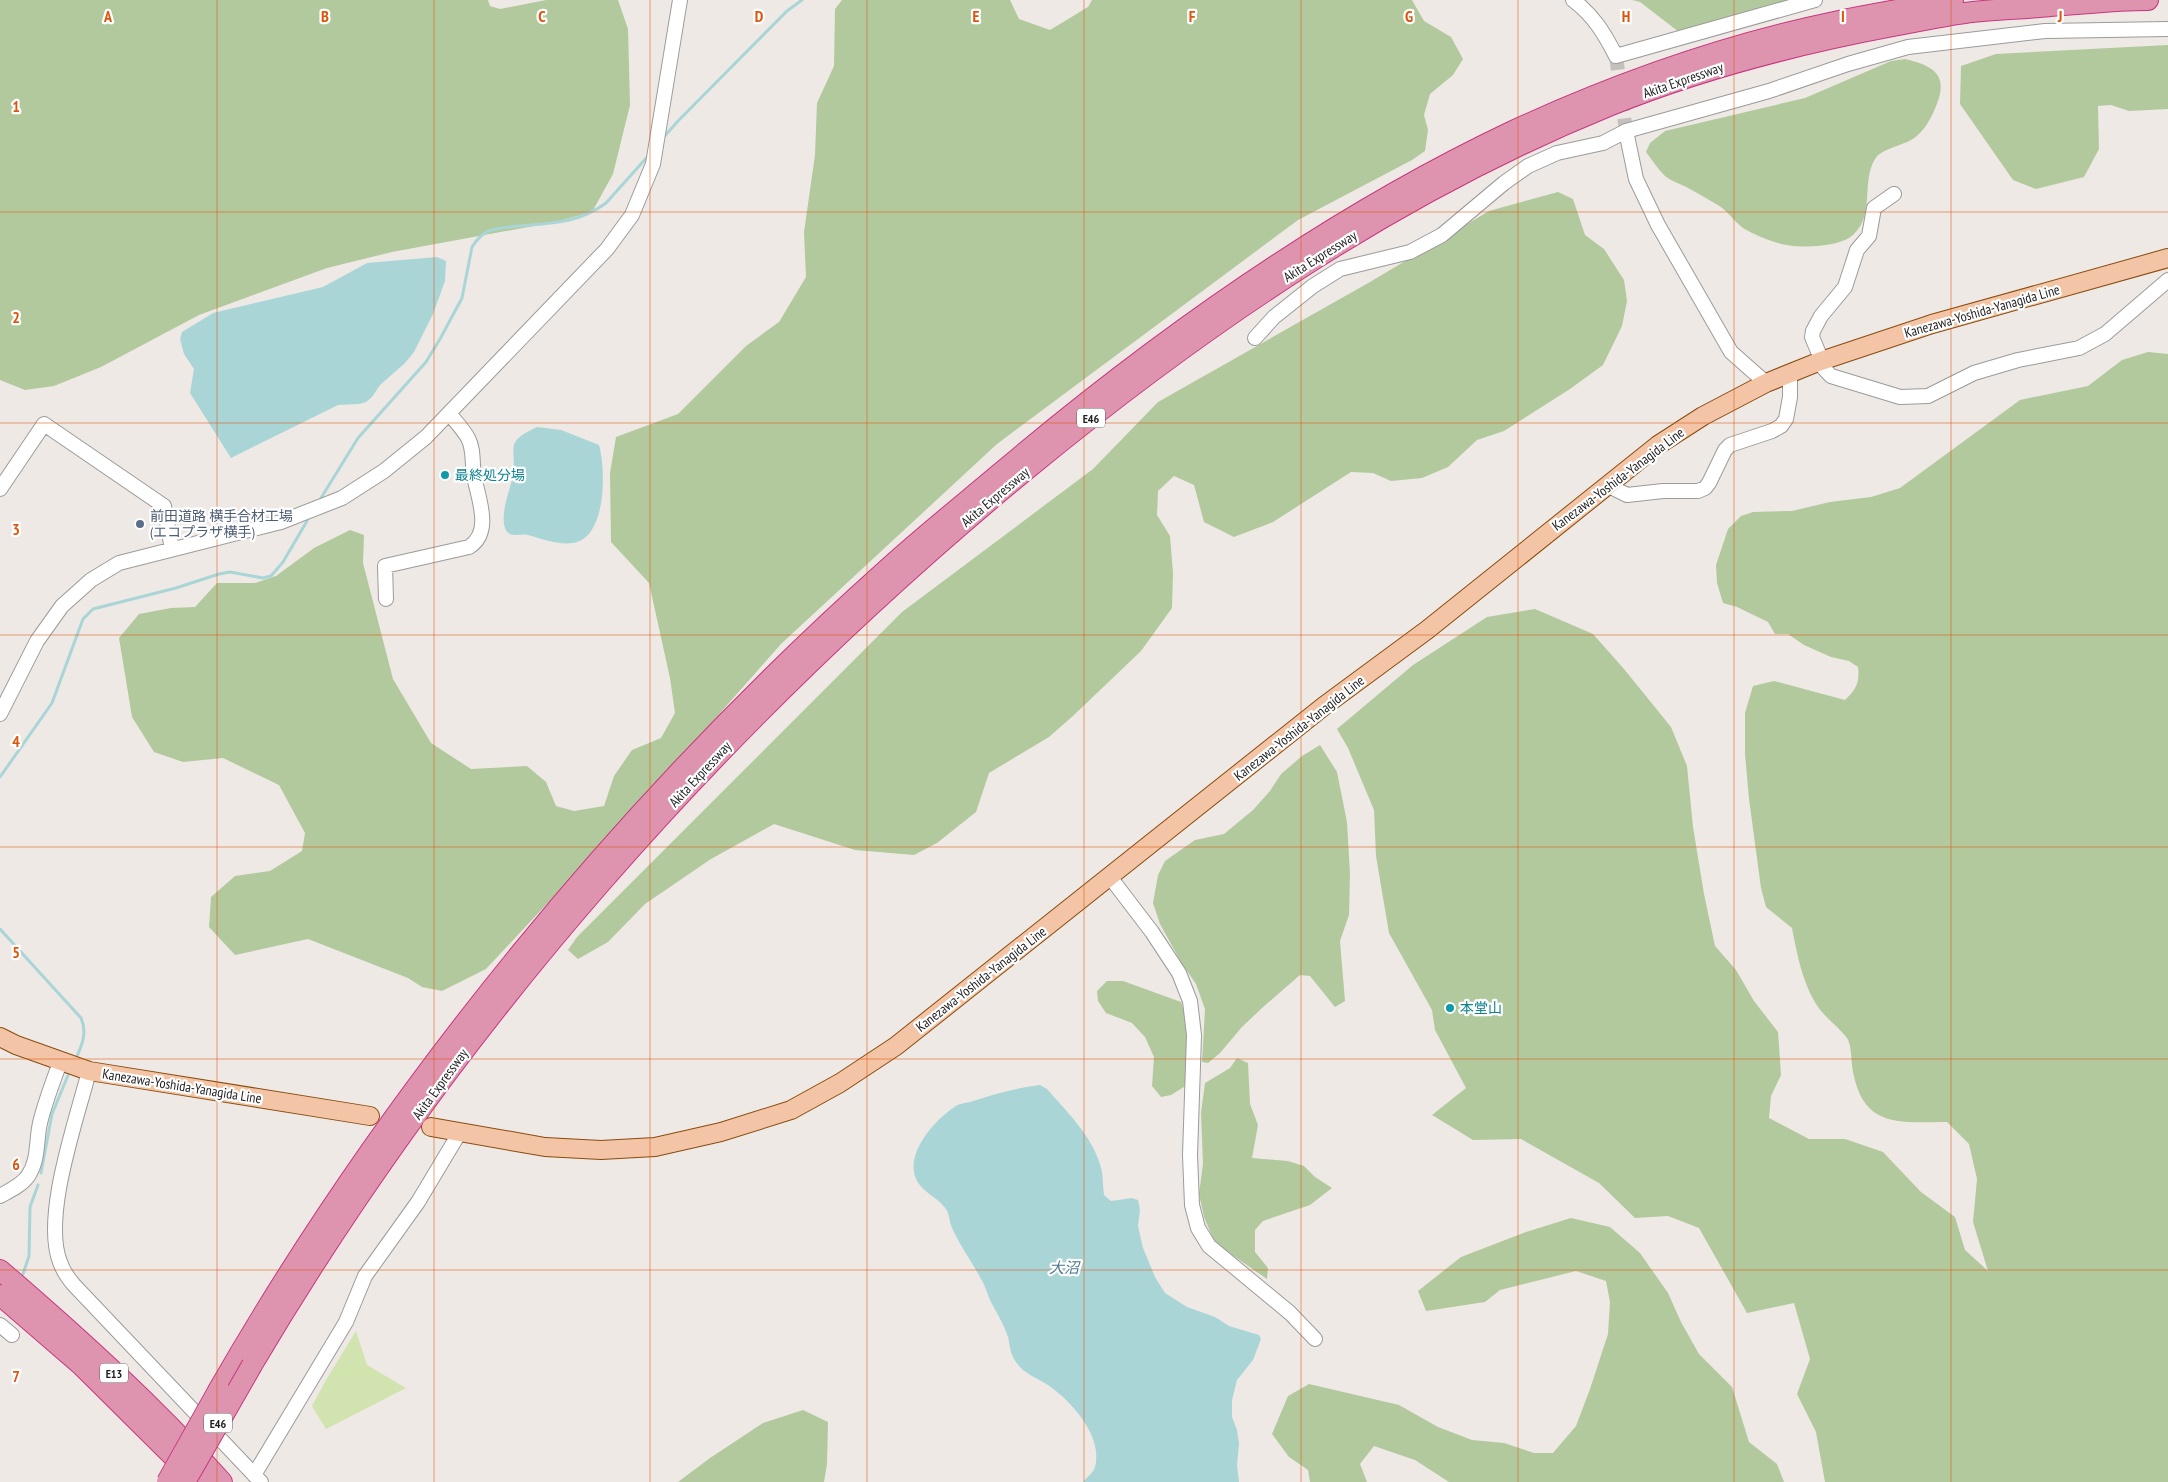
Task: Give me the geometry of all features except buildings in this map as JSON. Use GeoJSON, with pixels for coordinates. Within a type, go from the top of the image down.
{"type":"FeatureCollection","features":[{"type":"Feature","properties":{"kind":"highway","name":"Akita Expressway"},"geometry":{"type":"LineString","coordinates":[[167,1482],[219,1389],[296,1262],[407,1103],[524,950],[586,876],[729,721],[804,646],[884,572],[1061,422],[1234,294],[1326,234],[1424,177],[1514,131],[1609,90],[1715,53],[1836,21],[1953,0]]}},
{"type":"Feature","properties":{"kind":"highway","name":"Akita Expressway"},"geometry":{"type":"LineString","coordinates":[[185,1482],[301,1284],[364,1189],[470,1042],[579,908],[668,807],[739,732],[894,583],[1032,465],[1156,368],[1243,306],[1334,246],[1430,190],[1521,144],[1614,104],[1719,67],[1839,36],[1964,13],[2148,0]]}},
{"type":"Feature","properties":{"kind":"highway","name":"E13"},"geometry":{"type":"LineString","coordinates":[[0,1270],[98,1357],[154,1411],[222,1482]]}},
{"type":"Feature","properties":{"kind":"highway","name":"E13"},"geometry":{"type":"LineString","coordinates":[[0,1295],[81,1366],[199,1482]]}},
{"type":"Feature","properties":{"kind":"highway"},"geometry":{"type":"LineString","coordinates":[[199,1482],[252,1365]]}},
{"type":"Feature","properties":{"kind":"main road","name":"Kanezawa-Yoshida-Yanagida Line"},"geometry":{"type":"LineString","coordinates":[[431,1126],[546,1146],[601,1150],[646,1147],[721,1132],[791,1110],[840,1083],[896,1046],[1324,706],[1427,630],[1658,445],[1703,416],[1766,383],[1820,362],[1932,324],[2168,258]]}},
{"type":"Feature","properties":{"kind":"main road","name":"Kanezawa-Yoshida-Yanagida Line"},"geometry":{"type":"LineString","coordinates":[[0,1037],[16,1045],[89,1071],[370,1116]]}},
{"type":"Feature","properties":{"kind":"street"},"geometry":{"type":"LineString","coordinates":[[0,714],[37,641],[62,606],[91,580],[119,563],[281,522],[342,498],[384,471],[426,437],[607,249],[632,215],[653,164],[680,0]]}},
{"type":"Feature","properties":{"kind":"street"},"geometry":{"type":"LineString","coordinates":[[1573,0],[1588,12],[1603,32],[1616,56],[1815,0]]}},
{"type":"Feature","properties":{"kind":"street"},"geometry":{"type":"LineString","coordinates":[[1255,338],[1274,318],[1313,286],[1340,269],[1410,252],[1442,235],[1504,183],[1528,166],[1557,153],[1603,142],[1626,131],[1769,91],[1848,64],[1908,47],[2045,31],[2168,29]]}},
{"type":"Feature","properties":{"kind":"street"},"geometry":{"type":"LineString","coordinates":[[1626,131],[1636,179],[1658,226],[1731,352],[1766,383]]}},
{"type":"Feature","properties":{"kind":"street"},"geometry":{"type":"LineString","coordinates":[[1894,194],[1874,208],[1869,236],[1857,250],[1845,287],[1821,316],[1813,331],[1812,337],[1820,362],[1831,376],[1900,397],[1928,396],[1974,373],[2018,360],[2079,348],[2105,334],[2168,280]]}},
{"type":"Feature","properties":{"kind":"street"},"geometry":{"type":"LineString","coordinates":[[1607,485],[1628,495],[1663,491],[1698,491],[1705,488],[1725,450],[1730,445],[1772,432],[1786,419],[1790,397],[1790,374]]}},
{"type":"Feature","properties":{"kind":"street"},"geometry":{"type":"LineString","coordinates":[[386,599],[386,566],[469,547],[480,536],[482,512],[474,474],[471,446],[467,437],[449,413]]}},
{"type":"Feature","properties":{"kind":"street"},"geometry":{"type":"LineString","coordinates":[[0,489],[44,424],[164,506],[172,549]]}},
{"type":"Feature","properties":{"kind":"street"},"geometry":{"type":"LineString","coordinates":[[1110,877],[1152,932],[1178,973],[1190,1001],[1194,1035],[1190,1155],[1191,1195],[1198,1228],[1209,1246],[1290,1313],[1315,1339]]}},
{"type":"Feature","properties":{"kind":"street"},"geometry":{"type":"LineString","coordinates":[[0,1196],[16,1187],[28,1176],[36,1156],[42,1112],[60,1060]]}},
{"type":"Feature","properties":{"kind":"street"},"geometry":{"type":"LineString","coordinates":[[89,1071],[63,1172],[56,1210],[54,1232],[59,1262],[74,1285],[258,1478],[346,1322],[365,1276],[418,1202],[460,1132]]}},
{"type":"Feature","properties":{"kind":"street"},"geometry":{"type":"LineString","coordinates":[[0,1325],[12,1335]]}},
{"type":"Feature","properties":{"kind":"green space"},"geometry":{"type":"Polygon","coordinates":[[[0,0],[488,0],[490,6],[500,9],[546,0],[618,0],[628,29],[630,105],[613,174],[592,212],[555,222],[392,252],[327,268],[199,315],[101,367],[54,386],[25,390],[0,380],[0,0]]]}},
{"type":"Feature","properties":{"kind":"green space"},"geometry":{"type":"Polygon","coordinates":[[[842,0],[1010,0],[1019,19],[1050,30],[1088,7],[1092,0],[1412,0],[1424,21],[1451,37],[1463,59],[1453,75],[1430,94],[1424,115],[1428,130],[1425,151],[1412,160],[1298,220],[997,444],[781,644],[631,814],[486,969],[442,991],[422,987],[408,978],[308,939],[235,955],[209,927],[211,897],[235,876],[270,871],[302,851],[305,833],[279,785],[223,758],[183,762],[154,752],[132,717],[119,638],[139,614],[171,608],[195,607],[217,583],[255,583],[276,576],[314,548],[350,530],[364,535],[363,563],[393,679],[431,743],[471,769],[527,766],[546,782],[556,806],[574,811],[604,806],[614,776],[632,750],[661,738],[675,713],[670,678],[649,583],[611,542],[610,473],[616,437],[678,414],[746,346],[779,322],[806,277],[804,232],[815,155],[817,103],[834,66],[835,9],[842,0]]]}},
{"type":"Feature","properties":{"kind":"green space"},"geometry":{"type":"Polygon","coordinates":[[[1632,0],[1797,0],[1679,32],[1640,2],[1632,0]]]}},
{"type":"Feature","properties":{"kind":"green space"},"geometry":{"type":"Polygon","coordinates":[[[2168,45],[2168,109],[2129,111],[2111,105],[2098,106],[2099,149],[2084,177],[2036,189],[2013,180],[1960,104],[1961,66],[1996,54],[2168,45]]]}},
{"type":"Feature","properties":{"kind":"green space"},"geometry":{"type":"Polygon","coordinates":[[[1905,59],[1926,66],[1938,76],[1941,90],[1938,100],[1930,119],[1919,134],[1907,142],[1882,153],[1875,159],[1869,178],[1864,217],[1860,226],[1848,239],[1829,245],[1795,246],[1778,243],[1756,235],[1743,228],[1721,207],[1665,176],[1646,152],[1650,143],[1665,131],[1805,98],[1891,61],[1905,59]]]}},
{"type":"Feature","properties":{"kind":"green space"},"geometry":{"type":"Polygon","coordinates":[[[1558,192],[1573,199],[1585,235],[1604,249],[1624,280],[1627,301],[1622,326],[1603,365],[1570,389],[1504,431],[1477,440],[1448,467],[1422,478],[1391,481],[1373,473],[1351,472],[1273,522],[1234,537],[1204,522],[1194,485],[1174,476],[1158,491],[1157,515],[1170,536],[1173,573],[1172,608],[1141,651],[1074,715],[1049,737],[989,773],[976,812],[937,843],[914,855],[855,850],[774,824],[711,859],[645,904],[608,942],[578,959],[568,950],[577,937],[902,612],[1093,469],[1158,402],[1370,282],[1489,211],[1558,192]]]}},
{"type":"Feature","properties":{"kind":"green space"},"geometry":{"type":"Polygon","coordinates":[[[2148,352],[2168,354],[2168,1482],[1825,1482],[1816,1432],[1797,1394],[1810,1359],[1794,1303],[1747,1313],[1699,1228],[1668,1216],[1635,1218],[1599,1183],[1521,1139],[1473,1140],[1432,1115],[1466,1088],[1435,1030],[1432,1010],[1389,933],[1376,856],[1374,810],[1348,748],[1337,729],[1413,665],[1487,617],[1535,609],[1593,634],[1671,727],[1687,766],[1693,827],[1715,946],[1736,970],[1754,1001],[1778,1032],[1781,1075],[1771,1096],[1769,1118],[1809,1139],[1845,1139],[1883,1152],[1921,1192],[1955,1217],[1965,1250],[1988,1271],[1973,1222],[1977,1179],[1969,1144],[1947,1122],[1914,1122],[1886,1118],[1875,1113],[1866,1104],[1858,1091],[1853,1072],[1849,1041],[1816,1004],[1804,977],[1792,928],[1766,907],[1761,888],[1745,754],[1745,713],[1753,686],[1774,681],[1845,700],[1852,693],[1856,685],[1858,667],[1849,661],[1831,657],[1804,645],[1788,634],[1775,634],[1768,622],[1737,607],[1723,603],[1717,583],[1716,565],[1728,529],[1741,516],[1753,512],[1792,511],[1830,502],[1871,497],[1900,488],[2020,400],[2088,386],[2122,360],[2148,352]]]}},
{"type":"Feature","properties":{"kind":"green space"},"geometry":{"type":"Polygon","coordinates":[[[1320,745],[1337,772],[1347,822],[1350,874],[1349,915],[1340,941],[1345,1001],[1335,1007],[1310,976],[1300,975],[1242,1027],[1220,1053],[1208,1063],[1202,1062],[1205,1009],[1196,984],[1181,962],[1160,924],[1153,903],[1158,875],[1165,861],[1195,840],[1224,834],[1253,810],[1270,791],[1281,774],[1302,756],[1320,745]]]}},
{"type":"Feature","properties":{"kind":"green space"},"geometry":{"type":"Polygon","coordinates":[[[1107,981],[1123,981],[1181,1002],[1187,1018],[1187,1085],[1171,1095],[1161,1097],[1152,1086],[1154,1057],[1145,1037],[1132,1023],[1106,1013],[1098,1001],[1097,991],[1107,981]]]}},
{"type":"Feature","properties":{"kind":"green space"},"geometry":{"type":"Polygon","coordinates":[[[1237,1058],[1248,1063],[1250,1104],[1258,1125],[1252,1158],[1288,1161],[1304,1166],[1315,1177],[1332,1188],[1310,1205],[1263,1221],[1255,1230],[1255,1252],[1268,1268],[1267,1279],[1215,1243],[1204,1217],[1199,1194],[1203,1164],[1201,1113],[1205,1083],[1230,1068],[1237,1058]]]}},
{"type":"Feature","properties":{"kind":"green space"},"geometry":{"type":"Polygon","coordinates":[[[1571,1218],[1610,1227],[1640,1253],[1668,1293],[1681,1322],[1699,1354],[1732,1387],[1749,1442],[1777,1464],[1784,1482],[1449,1482],[1415,1460],[1374,1446],[1360,1464],[1367,1482],[1310,1482],[1308,1470],[1289,1457],[1272,1434],[1288,1396],[1309,1384],[1399,1405],[1438,1427],[1472,1440],[1504,1443],[1534,1453],[1553,1453],[1576,1426],[1608,1334],[1610,1302],[1606,1281],[1576,1271],[1500,1290],[1485,1302],[1426,1311],[1418,1291],[1461,1257],[1526,1232],[1571,1218]]]}},
{"type":"Feature","properties":{"kind":"green space"},"geometry":{"type":"Polygon","coordinates":[[[356,1331],[367,1365],[406,1388],[326,1429],[312,1406],[356,1331]]]}},
{"type":"Feature","properties":{"kind":"green space"},"geometry":{"type":"Polygon","coordinates":[[[803,1410],[828,1422],[827,1464],[824,1482],[678,1482],[763,1423],[803,1410]]]}},
{"type":"Feature","properties":{"kind":"water"},"geometry":{"type":"Polygon","coordinates":[[[437,257],[446,261],[445,281],[433,314],[414,352],[405,363],[380,385],[372,397],[366,402],[359,404],[338,405],[231,458],[190,393],[194,369],[184,354],[180,339],[182,332],[213,313],[323,287],[367,263],[437,257]]]}},
{"type":"Feature","properties":{"kind":"water"},"geometry":{"type":"Polygon","coordinates":[[[537,427],[561,430],[599,445],[603,485],[598,516],[592,529],[584,538],[573,543],[544,540],[528,535],[512,535],[505,528],[504,515],[513,475],[514,446],[519,437],[537,427]]]}},
{"type":"Feature","properties":{"kind":"water","name":"大沼"},"geometry":{"type":"Polygon","coordinates":[[[1040,1085],[1047,1089],[1072,1117],[1094,1149],[1102,1172],[1104,1195],[1111,1201],[1132,1198],[1138,1200],[1140,1210],[1138,1226],[1143,1248],[1155,1277],[1165,1293],[1187,1307],[1215,1317],[1229,1326],[1259,1335],[1261,1339],[1253,1360],[1237,1380],[1232,1400],[1232,1417],[1237,1430],[1239,1444],[1237,1465],[1239,1482],[1083,1482],[1095,1467],[1095,1445],[1091,1433],[1069,1403],[1048,1385],[1023,1370],[1016,1362],[1011,1353],[1004,1327],[982,1281],[953,1230],[947,1211],[917,1181],[914,1167],[918,1147],[931,1129],[946,1114],[961,1104],[1040,1085]]]}},
{"type":"Feature","properties":{"kind":"waterway"},"geometry":{"type":"LineString","coordinates":[[662,139],[787,11],[802,0]]}},
{"type":"Feature","properties":{"kind":"waterway"},"geometry":{"type":"LineString","coordinates":[[321,498],[358,438],[426,362],[440,339],[462,298],[472,247],[476,241],[491,230],[564,221],[592,212],[606,203],[649,155]]}},
{"type":"Feature","properties":{"kind":"waterway"},"geometry":{"type":"LineString","coordinates":[[0,777],[52,703],[83,619],[93,609],[176,588],[219,574],[230,572],[263,578],[271,576],[283,562],[307,521]]}},
{"type":"Feature","properties":{"kind":"waterway"},"geometry":{"type":"LineString","coordinates":[[0,929],[81,1018],[84,1037],[77,1056]]}},
{"type":"Feature","properties":{"kind":"waterway"},"geometry":{"type":"LineString","coordinates":[[41,1173],[52,1114],[69,1073]]}},
{"type":"Feature","properties":{"kind":"waterway"},"geometry":{"type":"LineString","coordinates":[[23,1274],[29,1256],[30,1207],[38,1185]]}},
{"type":"Feature","properties":{"kind":"tunnel"},"geometry":{"type":"LineString","coordinates":[[1616,56],[1626,131]]}},
{"type":"Feature","properties":{"kind":"place","name":"最終処分場"},"geometry":{"type":"Point","coordinates":[445,475]}},
{"type":"Feature","properties":{"kind":"place","name":"前田道路 横手合材工場 (エコプラザ横手)"},"geometry":{"type":"Point","coordinates":[140,524]}},
{"type":"Feature","properties":{"kind":"place","name":"本堂山"},"geometry":{"type":"Point","coordinates":[1450,1008]}}]}
